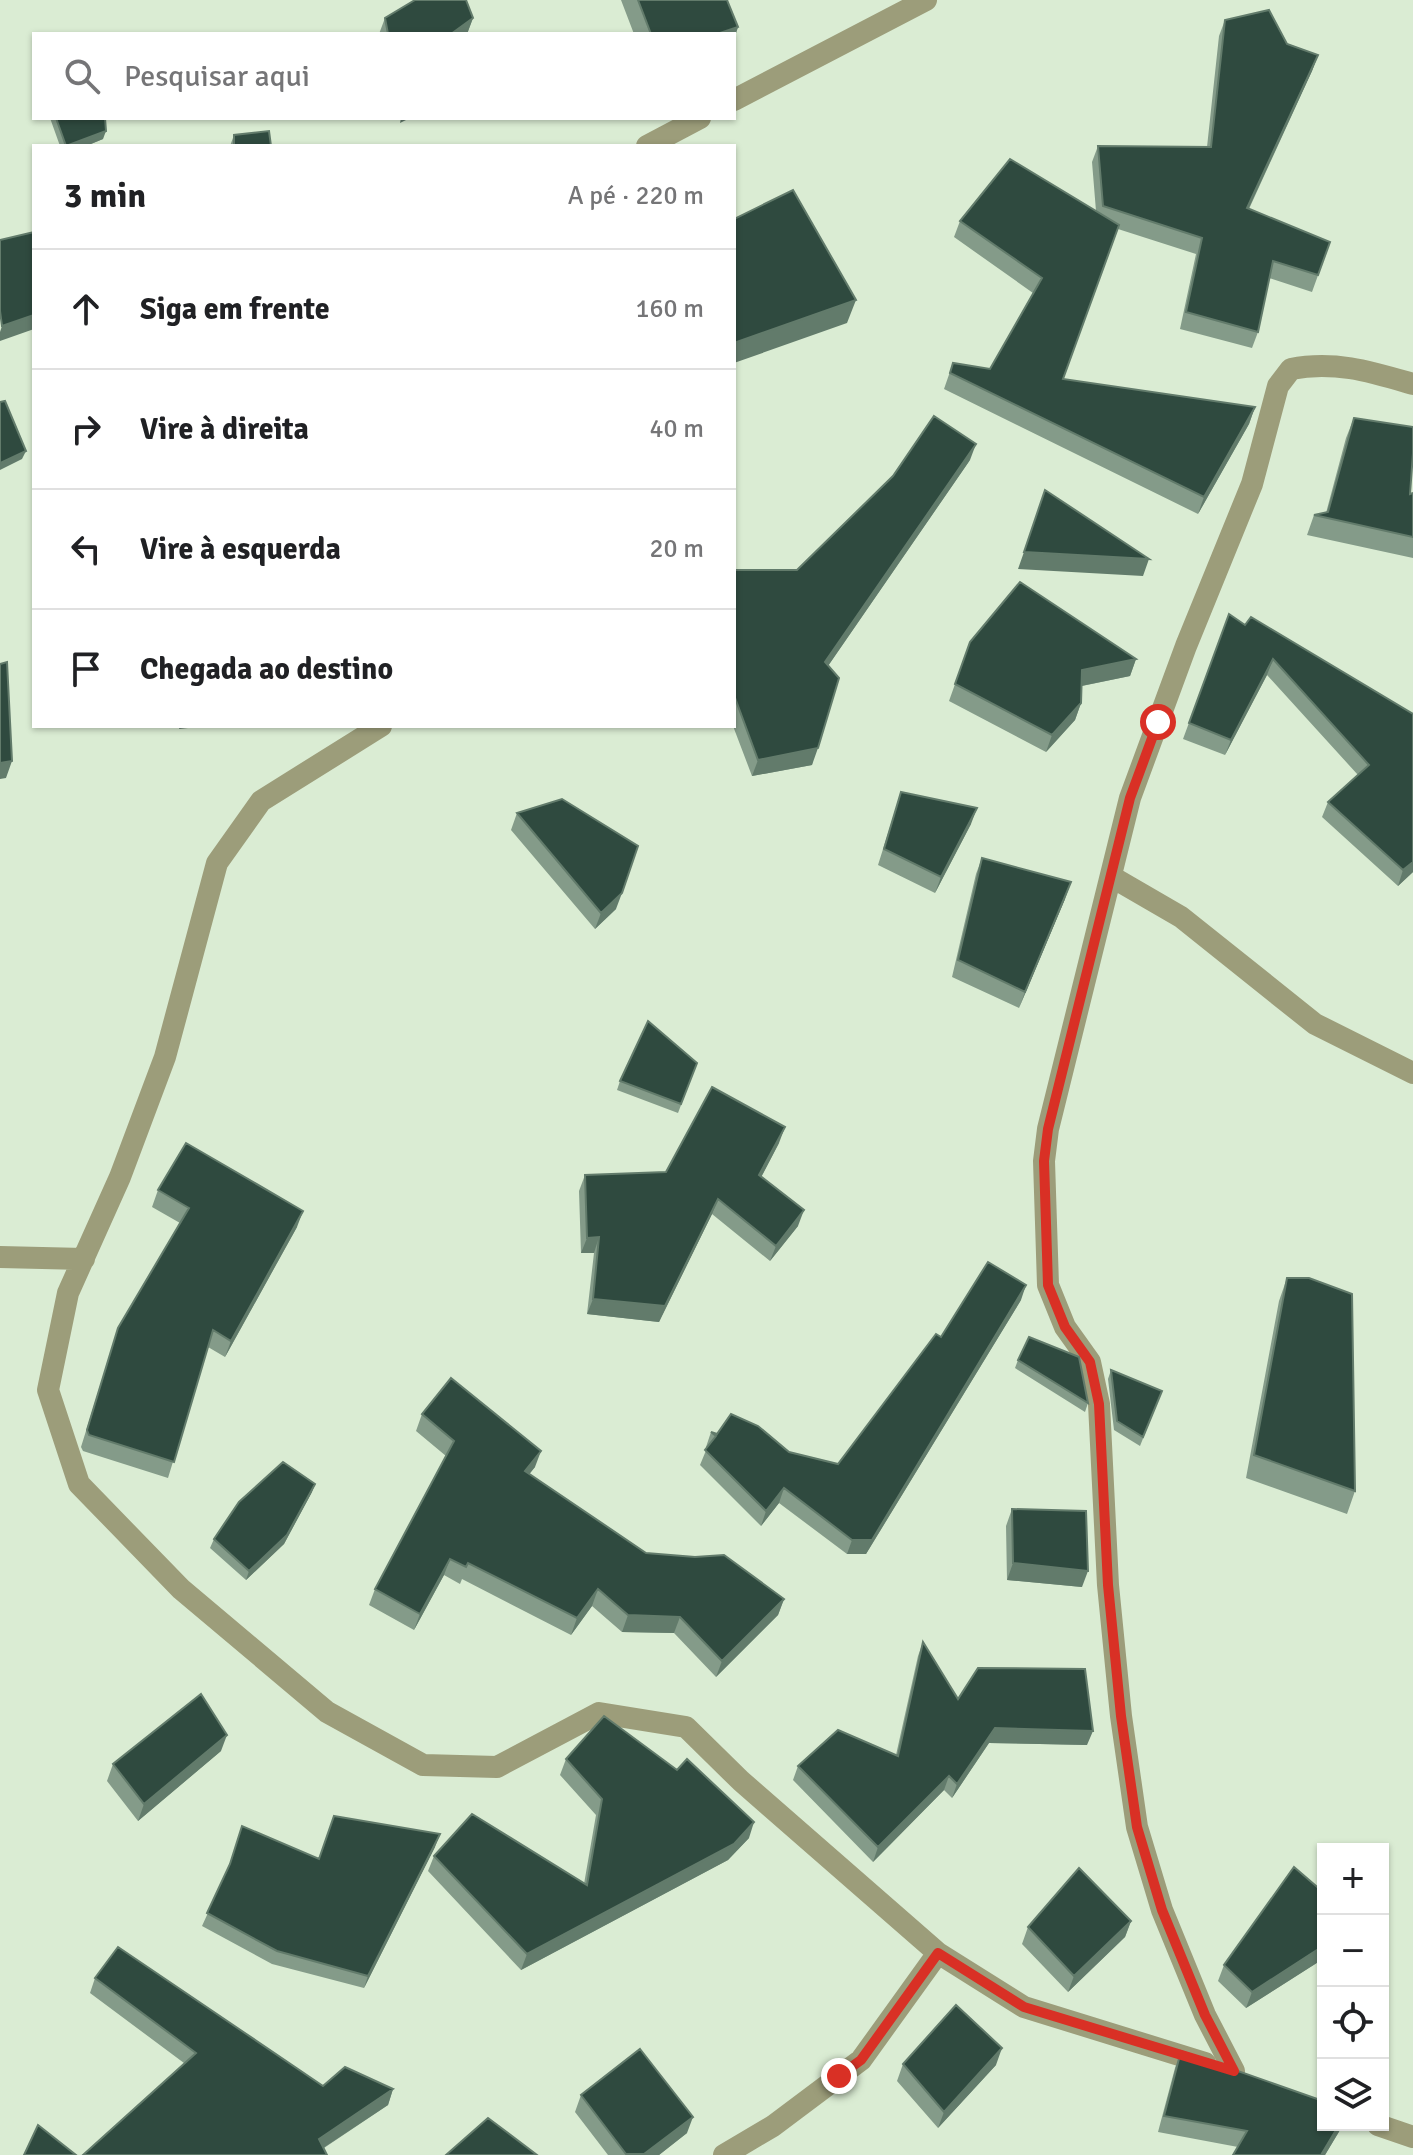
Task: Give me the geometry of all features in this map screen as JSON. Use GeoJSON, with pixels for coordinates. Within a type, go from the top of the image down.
{"type":"FeatureCollection","features":[{"type":"Feature","properties":{"kind":"street"},"geometry":{"type":"LineString","coordinates":[[736,99],[926,0]]}},
{"type":"Feature","properties":{"kind":"street"},"geometry":{"type":"LineString","coordinates":[[651,144],[696,120]]}},
{"type":"Feature","properties":{"kind":"street"},"geometry":{"type":"LineString","coordinates":[[378,728],[261,801],[217,863],[165,1057],[120,1177],[68,1293],[48,1390],[79,1484],[181,1589],[327,1712],[423,1765],[497,1767],[599,1713],[686,1727],[741,1781],[938,1953],[1024,2007],[1241,2074],[1205,2015],[1162,1910],[1137,1827],[1121,1716],[1108,1585],[1099,1404],[1090,1362],[1065,1327],[1048,1285],[1044,1161],[1048,1129],[1130,798],[1186,646],[1252,484],[1278,386],[1291,369],[1315,364],[1362,369],[1413,384]]}},
{"type":"Feature","properties":{"kind":"street"},"geometry":{"type":"LineString","coordinates":[[1112,877],[1181,917],[1315,1024],[1413,1073]]}},
{"type":"Feature","properties":{"kind":"street"},"geometry":{"type":"LineString","coordinates":[[0,1257],[84,1259]]}},
{"type":"Feature","properties":{"kind":"street"},"geometry":{"type":"LineString","coordinates":[[724,2155],[773,2126],[861,2060],[938,1953]]}},
{"type":"Feature","properties":{"kind":"street"},"geometry":{"type":"LineString","coordinates":[[1389,2129],[1413,2137]]}},
{"type":"Feature","properties":{"kind":"building"},"geometry":{"type":"Polygon","coordinates":[[[415,0],[466,0],[473,18],[454,32],[388,32],[385,18],[415,0]]]}},
{"type":"Feature","properties":{"kind":"building"},"geometry":{"type":"Polygon","coordinates":[[[638,0],[727,0],[738,27],[723,32],[650,32],[638,0]]]}},
{"type":"Feature","properties":{"kind":"building"},"geometry":{"type":"Polygon","coordinates":[[[1269,10],[1287,44],[1318,55],[1247,208],[1330,242],[1318,275],[1273,261],[1258,332],[1186,312],[1202,238],[1103,206],[1098,146],[1211,147],[1225,20],[1269,10]]]}},
{"type":"Feature","properties":{"kind":"building"},"geometry":{"type":"Polygon","coordinates":[[[57,120],[105,120],[106,131],[65,144],[57,120]]]}},
{"type":"Feature","properties":{"kind":"building"},"geometry":{"type":"Polygon","coordinates":[[[269,131],[271,144],[234,144],[234,135],[269,131]]]}},
{"type":"Feature","properties":{"kind":"building"},"geometry":{"type":"Polygon","coordinates":[[[1010,159],[1119,225],[1063,379],[1255,407],[1204,497],[950,373],[953,363],[990,369],[1042,278],[960,221],[1010,159]]]}},
{"type":"Feature","properties":{"kind":"building"},"geometry":{"type":"Polygon","coordinates":[[[793,190],[856,300],[736,342],[736,218],[793,190]]]}},
{"type":"Feature","properties":{"kind":"building"},"geometry":{"type":"Polygon","coordinates":[[[32,232],[32,316],[2,326],[0,311],[0,240],[32,232]]]}},
{"type":"Feature","properties":{"kind":"building"},"geometry":{"type":"Polygon","coordinates":[[[5,401],[26,451],[0,463],[0,402],[5,401]]]}},
{"type":"Feature","properties":{"kind":"building"},"geometry":{"type":"Polygon","coordinates":[[[934,416],[976,444],[825,662],[839,678],[818,748],[758,760],[736,700],[736,570],[797,570],[893,476],[934,416]]]}},
{"type":"Feature","properties":{"kind":"building"},"geometry":{"type":"Polygon","coordinates":[[[1354,418],[1413,427],[1410,494],[1413,493],[1413,537],[1314,515],[1328,512],[1354,418]]]}},
{"type":"Feature","properties":{"kind":"building"},"geometry":{"type":"Polygon","coordinates":[[[1045,490],[1149,559],[1024,552],[1045,490]]]}},
{"type":"Feature","properties":{"kind":"building"},"geometry":{"type":"Polygon","coordinates":[[[1020,582],[1136,659],[1082,670],[1081,703],[1052,735],[955,684],[970,642],[1020,582]]]}},
{"type":"Feature","properties":{"kind":"building"},"geometry":{"type":"Polygon","coordinates":[[[1229,614],[1245,625],[1251,617],[1413,714],[1413,862],[1403,870],[1328,802],[1369,765],[1273,659],[1231,740],[1189,723],[1229,614]]]}},
{"type":"Feature","properties":{"kind":"building"},"geometry":{"type":"Polygon","coordinates":[[[7,662],[12,761],[0,763],[0,664],[7,662]]]}},
{"type":"Feature","properties":{"kind":"building"},"geometry":{"type":"Polygon","coordinates":[[[901,792],[977,808],[941,877],[884,849],[901,792]]]}},
{"type":"Feature","properties":{"kind":"building"},"geometry":{"type":"Polygon","coordinates":[[[562,799],[638,846],[622,893],[601,913],[517,813],[562,799]]]}},
{"type":"Feature","properties":{"kind":"building"},"geometry":{"type":"Polygon","coordinates":[[[982,858],[1071,882],[1025,992],[958,960],[982,858]]]}},
{"type":"Feature","properties":{"kind":"building"},"geometry":{"type":"Polygon","coordinates":[[[648,1021],[697,1063],[681,1104],[620,1081],[648,1021]]]}},
{"type":"Feature","properties":{"kind":"building"},"geometry":{"type":"Polygon","coordinates":[[[712,1087],[785,1127],[759,1175],[804,1210],[776,1246],[718,1199],[665,1306],[593,1299],[599,1237],[587,1238],[585,1175],[666,1172],[712,1087]]]}},
{"type":"Feature","properties":{"kind":"building"},"geometry":{"type":"Polygon","coordinates":[[[186,1143],[303,1211],[231,1341],[213,1330],[174,1462],[89,1435],[87,1430],[118,1328],[189,1208],[158,1190],[186,1143]]]}},
{"type":"Feature","properties":{"kind":"building"},"geometry":{"type":"Polygon","coordinates":[[[988,1262],[1026,1285],[872,1540],[852,1540],[784,1488],[766,1511],[705,1450],[716,1436],[711,1432],[717,1434],[731,1414],[758,1426],[789,1452],[838,1464],[936,1334],[941,1337],[988,1262]]]}},
{"type":"Feature","properties":{"kind":"building"},"geometry":{"type":"Polygon","coordinates":[[[1287,1278],[1309,1278],[1352,1294],[1355,1491],[1254,1455],[1287,1278]]]}},
{"type":"Feature","properties":{"kind":"building"},"geometry":{"type":"Polygon","coordinates":[[[1029,1337],[1079,1357],[1088,1403],[1018,1360],[1029,1337]]]}},
{"type":"Feature","properties":{"kind":"building"},"geometry":{"type":"Polygon","coordinates":[[[1111,1370],[1162,1391],[1143,1437],[1117,1421],[1111,1370]]]}},
{"type":"Feature","properties":{"kind":"building"},"geometry":{"type":"Polygon","coordinates":[[[451,1378],[541,1451],[525,1471],[646,1553],[695,1557],[724,1555],[784,1599],[722,1661],[680,1617],[628,1615],[598,1589],[577,1618],[468,1563],[466,1567],[450,1559],[420,1614],[375,1589],[454,1441],[422,1414],[451,1378]]]}},
{"type":"Feature","properties":{"kind":"building"},"geometry":{"type":"Polygon","coordinates":[[[283,1462],[315,1484],[287,1535],[249,1571],[214,1539],[239,1502],[283,1462]]]}},
{"type":"Feature","properties":{"kind":"building"},"geometry":{"type":"Polygon","coordinates":[[[1012,1509],[1086,1511],[1088,1571],[1013,1563],[1012,1509]]]}},
{"type":"Feature","properties":{"kind":"building"},"geometry":{"type":"Polygon","coordinates":[[[923,1642],[958,1699],[978,1668],[1085,1669],[1093,1731],[995,1728],[957,1784],[949,1776],[878,1847],[798,1766],[838,1730],[898,1756],[923,1642]]]}},
{"type":"Feature","properties":{"kind":"building"},"geometry":{"type":"Polygon","coordinates":[[[201,1694],[227,1735],[144,1804],[113,1764],[201,1694]]]}},
{"type":"Feature","properties":{"kind":"building"},"geometry":{"type":"Polygon","coordinates":[[[604,1716],[677,1770],[687,1759],[754,1822],[734,1844],[527,1954],[434,1856],[472,1814],[587,1885],[602,1799],[566,1759],[604,1716]]]}},
{"type":"Feature","properties":{"kind":"building"},"geometry":{"type":"Polygon","coordinates":[[[334,1816],[440,1834],[368,1976],[277,1951],[207,1913],[230,1864],[242,1826],[319,1859],[334,1816]]]}},
{"type":"Feature","properties":{"kind":"building"},"geometry":{"type":"Polygon","coordinates":[[[1294,1867],[1317,1887],[1317,1950],[1252,1992],[1224,1965],[1294,1867]]]}},
{"type":"Feature","properties":{"kind":"building"},"geometry":{"type":"Polygon","coordinates":[[[1079,1868],[1131,1921],[1074,1976],[1028,1927],[1079,1868]]]}},
{"type":"Feature","properties":{"kind":"building"},"geometry":{"type":"Polygon","coordinates":[[[118,1947],[323,2086],[345,2067],[393,2089],[319,2139],[327,2155],[83,2155],[196,2053],[95,1978],[118,1947]]]}},
{"type":"Feature","properties":{"kind":"building"},"geometry":{"type":"Polygon","coordinates":[[[956,2005],[1002,2048],[944,2112],[903,2064],[956,2005]]]}},
{"type":"Feature","properties":{"kind":"building"},"geometry":{"type":"Polygon","coordinates":[[[640,2049],[693,2117],[644,2154],[626,2154],[581,2095],[640,2049]]]}},
{"type":"Feature","properties":{"kind":"building"},"geometry":{"type":"Polygon","coordinates":[[[1181,2051],[1317,2099],[1317,2131],[1335,2131],[1321,2155],[1233,2155],[1247,2131],[1164,2116],[1181,2051]]]}},
{"type":"Feature","properties":{"kind":"building"},"geometry":{"type":"Polygon","coordinates":[[[488,2118],[537,2155],[446,2155],[488,2118]]]}},
{"type":"Feature","properties":{"kind":"building"},"geometry":{"type":"Polygon","coordinates":[[[38,2125],[76,2155],[24,2155],[38,2125]]]}},
{"type":"Feature","properties":{"kind":"route"},"geometry":{"type":"LineString","coordinates":[[839,2076],[861,2060],[938,1953],[1024,2007],[1234,2071],[1205,2015],[1162,1910],[1137,1827],[1121,1716],[1108,1585],[1099,1404],[1090,1362],[1065,1327],[1048,1285],[1044,1161],[1048,1129],[1082,1004],[1130,798],[1158,722]]}}]}
